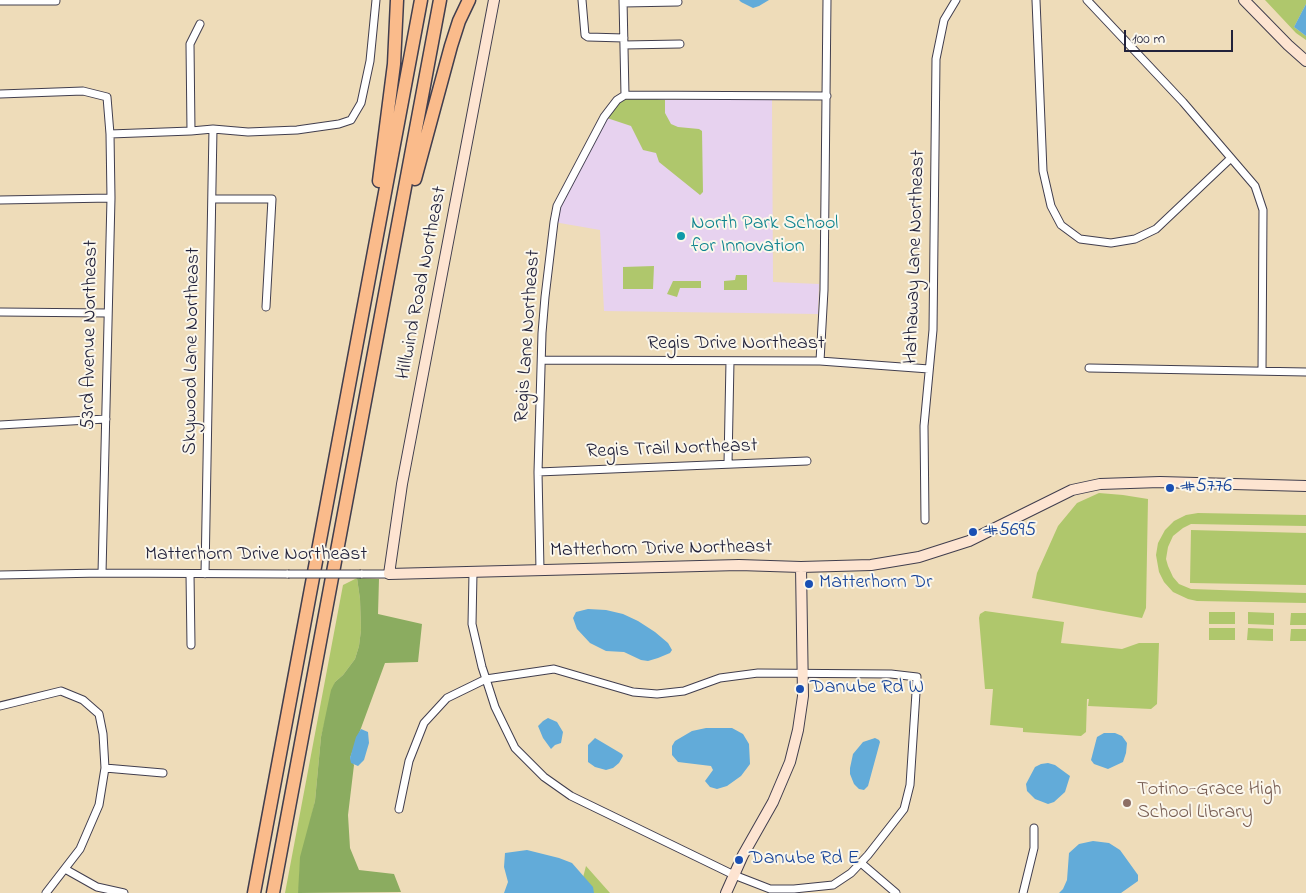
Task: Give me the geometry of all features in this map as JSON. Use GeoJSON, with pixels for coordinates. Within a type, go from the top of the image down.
{"type":"FeatureCollection","features":[{"type":"Feature","properties":{"kind":"highway"},"geometry":{"type":"LineString","coordinates":[[342,422],[388,118],[396,35],[397,0]]}},
{"type":"Feature","properties":{"kind":"highway"},"geometry":{"type":"LineString","coordinates":[[254,893],[421,0]]}},
{"type":"Feature","properties":{"kind":"highway"},"geometry":{"type":"LineString","coordinates":[[273,893],[440,0]]}},
{"type":"Feature","properties":{"kind":"highway"},"geometry":{"type":"LineString","coordinates":[[401,211],[415,179],[451,46],[459,21],[469,0]]}},
{"type":"Feature","properties":{"kind":"street"},"geometry":{"type":"LineString","coordinates":[[110,134],[191,132],[213,129],[248,132],[297,130],[339,124],[351,120],[361,103],[370,61],[376,0]]}},
{"type":"Feature","properties":{"kind":"street","name":"Hillwind Road Northeast"},"geometry":{"type":"LineString","coordinates":[[389,574],[402,484],[494,0]]}},
{"type":"Feature","properties":{"kind":"street"},"geometry":{"type":"LineString","coordinates":[[582,0],[585,35],[588,37],[680,44]]}},
{"type":"Feature","properties":{"kind":"street"},"geometry":{"type":"LineString","coordinates":[[820,361],[824,281],[827,96],[826,0]]}},
{"type":"Feature","properties":{"kind":"street","name":"Hathaway Lane Northeast"},"geometry":{"type":"LineString","coordinates":[[925,520],[924,426],[933,330],[936,59],[944,20],[956,0]]}},
{"type":"Feature","properties":{"kind":"street"},"geometry":{"type":"LineString","coordinates":[[1036,0],[1043,171],[1051,206],[1062,225],[1080,239],[1111,243],[1135,239],[1156,228],[1231,158]]}},
{"type":"Feature","properties":{"kind":"street"},"geometry":{"type":"LineString","coordinates":[[1087,0],[1183,102],[1255,186],[1263,210],[1262,371]]}},
{"type":"Feature","properties":{"kind":"street"},"geometry":{"type":"LineString","coordinates":[[1244,0],[1306,61]]}},
{"type":"Feature","properties":{"kind":"street"},"geometry":{"type":"LineString","coordinates":[[0,1],[56,1]]}},
{"type":"Feature","properties":{"kind":"street"},"geometry":{"type":"LineString","coordinates":[[678,2],[623,2],[625,94],[827,96]]}},
{"type":"Feature","properties":{"kind":"street"},"geometry":{"type":"LineString","coordinates":[[191,132],[190,44],[200,24]]}},
{"type":"Feature","properties":{"kind":"street","name":"53rd Avenue Northeast"},"geometry":{"type":"LineString","coordinates":[[0,94],[83,91],[107,98],[110,134],[110,198],[102,573]]}},
{"type":"Feature","properties":{"kind":"street","name":"Regis Lane Northeast"},"geometry":{"type":"LineString","coordinates":[[540,570],[538,472],[545,298],[557,206],[604,117],[617,100],[625,94]]}},
{"type":"Feature","properties":{"kind":"street","name":"Skywood Lane Northeast"},"geometry":{"type":"LineString","coordinates":[[205,574],[213,129]]}},
{"type":"Feature","properties":{"kind":"street"},"geometry":{"type":"LineString","coordinates":[[0,200],[110,198]]}},
{"type":"Feature","properties":{"kind":"street"},"geometry":{"type":"LineString","coordinates":[[212,199],[272,199],[266,307]]}},
{"type":"Feature","properties":{"kind":"street"},"geometry":{"type":"LineString","coordinates":[[0,312],[108,313]]}},
{"type":"Feature","properties":{"kind":"street","name":"Regis Drive Northeast"},"geometry":{"type":"LineString","coordinates":[[543,360],[820,361],[929,369]]}},
{"type":"Feature","properties":{"kind":"street"},"geometry":{"type":"LineString","coordinates":[[728,464],[730,361]]}},
{"type":"Feature","properties":{"kind":"street"},"geometry":{"type":"LineString","coordinates":[[1089,368],[1306,372]]}},
{"type":"Feature","properties":{"kind":"street"},"geometry":{"type":"LineString","coordinates":[[0,425],[106,419]]}},
{"type":"Feature","properties":{"kind":"street","name":"Regis Trail Northeast"},"geometry":{"type":"LineString","coordinates":[[538,472],[807,461]]}},
{"type":"Feature","properties":{"kind":"street","name":"Matterhorn Drive Northeast"},"geometry":{"type":"LineString","coordinates":[[0,575],[102,573],[389,574],[739,565],[871,565],[919,557],[969,541],[1072,490],[1100,484],[1160,482],[1306,486]]}},
{"type":"Feature","properties":{"kind":"street"},"geometry":{"type":"LineString","coordinates":[[726,893],[773,802],[790,762],[798,730],[803,696],[801,566]]}},
{"type":"Feature","properties":{"kind":"street"},"geometry":{"type":"LineString","coordinates":[[399,809],[409,761],[424,723],[447,698],[486,679],[554,669],[633,692],[657,694],[684,691],[720,678],[758,673],[891,674],[917,677],[910,785],[904,809],[861,863],[851,873],[833,885],[794,889],[770,889],[734,875],[571,796],[544,777],[515,748],[495,707],[486,679],[472,624],[473,573]]}},
{"type":"Feature","properties":{"kind":"street"},"geometry":{"type":"LineString","coordinates":[[190,574],[191,645]]}},
{"type":"Feature","properties":{"kind":"street"},"geometry":{"type":"LineString","coordinates":[[0,706],[61,691],[83,700],[99,714],[103,734],[105,768],[99,805],[80,849],[46,893]]}},
{"type":"Feature","properties":{"kind":"street"},"geometry":{"type":"LineString","coordinates":[[105,768],[163,773]]}},
{"type":"Feature","properties":{"kind":"street"},"geometry":{"type":"LineString","coordinates":[[1023,893],[1034,848],[1034,828]]}},
{"type":"Feature","properties":{"kind":"street"},"geometry":{"type":"LineString","coordinates":[[861,863],[896,893]]}},
{"type":"Feature","properties":{"kind":"street"},"geometry":{"type":"LineString","coordinates":[[64,869],[97,887],[124,893]]}},
{"type":"Feature","properties":{"kind":"shaded area"},"geometry":{"type":"Polygon","coordinates":[[[625,95],[665,100],[772,99],[773,282],[819,284],[818,314],[604,311],[600,230],[554,222],[557,206],[604,117],[625,95]]]}},
{"type":"Feature","properties":{"kind":"green space"},"geometry":{"type":"Polygon","coordinates":[[[1265,0],[1306,0],[1306,4],[1294,27],[1306,36],[1306,40],[1296,33],[1265,0]]]}},
{"type":"Feature","properties":{"kind":"green space"},"geometry":{"type":"Polygon","coordinates":[[[625,95],[665,100],[665,113],[671,124],[702,131],[703,192],[700,195],[659,162],[656,153],[643,150],[631,126],[604,117],[625,95]]]}},
{"type":"Feature","properties":{"kind":"green space"},"geometry":{"type":"Polygon","coordinates":[[[654,266],[653,289],[623,289],[623,267],[654,266]]]}},
{"type":"Feature","properties":{"kind":"green space"},"geometry":{"type":"Polygon","coordinates":[[[736,275],[747,275],[747,290],[724,290],[724,281],[735,280],[736,275]]]}},
{"type":"Feature","properties":{"kind":"green space"},"geometry":{"type":"Polygon","coordinates":[[[673,281],[701,281],[701,288],[680,288],[677,297],[667,294],[673,281]]]}},
{"type":"Feature","properties":{"kind":"green space"},"geometry":{"type":"Polygon","coordinates":[[[1099,493],[1148,499],[1146,608],[1142,618],[1032,598],[1037,573],[1058,526],[1077,503],[1099,493]]]}},
{"type":"Feature","properties":{"kind":"green space"},"geometry":{"type":"Polygon","coordinates":[[[1198,513],[1306,515],[1306,526],[1191,524],[1173,536],[1168,547],[1166,559],[1173,577],[1179,584],[1191,589],[1306,593],[1306,603],[1197,601],[1173,592],[1164,582],[1159,572],[1156,555],[1158,543],[1165,530],[1174,521],[1186,515],[1198,513]]]}},
{"type":"Feature","properties":{"kind":"green space"},"geometry":{"type":"Polygon","coordinates":[[[1191,530],[1306,533],[1306,585],[1190,583],[1191,530]]]}},
{"type":"Feature","properties":{"kind":"green space"},"geometry":{"type":"Polygon","coordinates":[[[357,578],[361,630],[359,646],[355,659],[335,682],[321,737],[315,801],[300,868],[298,893],[285,893],[343,585],[357,578]]]}},
{"type":"Feature","properties":{"kind":"green space"},"geometry":{"type":"Polygon","coordinates":[[[357,578],[379,579],[378,614],[422,624],[418,662],[385,663],[350,758],[354,765],[348,815],[350,848],[359,870],[394,874],[401,892],[298,893],[300,857],[315,801],[321,737],[331,690],[335,682],[355,659],[359,646],[361,630],[357,578]]]}},
{"type":"Feature","properties":{"kind":"green space"},"geometry":{"type":"Polygon","coordinates":[[[985,611],[1064,622],[1061,643],[1122,649],[1139,643],[1159,643],[1157,704],[1151,709],[1088,706],[1089,699],[1087,699],[1086,732],[1081,736],[1023,732],[1023,728],[990,725],[993,689],[985,689],[979,618],[980,614],[985,611]]]}},
{"type":"Feature","properties":{"kind":"green space"},"geometry":{"type":"Polygon","coordinates":[[[1209,612],[1235,612],[1235,624],[1209,624],[1209,612]]]}},
{"type":"Feature","properties":{"kind":"green space"},"geometry":{"type":"Polygon","coordinates":[[[1248,612],[1274,613],[1274,625],[1248,624],[1248,612]]]}},
{"type":"Feature","properties":{"kind":"green space"},"geometry":{"type":"Polygon","coordinates":[[[1291,613],[1306,613],[1306,625],[1290,625],[1291,613]]]}},
{"type":"Feature","properties":{"kind":"green space"},"geometry":{"type":"Polygon","coordinates":[[[1209,628],[1235,628],[1235,640],[1209,640],[1209,628]]]}},
{"type":"Feature","properties":{"kind":"green space"},"geometry":{"type":"Polygon","coordinates":[[[1248,628],[1273,629],[1273,641],[1247,640],[1248,628]]]}},
{"type":"Feature","properties":{"kind":"green space"},"geometry":{"type":"Polygon","coordinates":[[[1291,629],[1306,629],[1306,641],[1290,641],[1291,629]]]}},
{"type":"Feature","properties":{"kind":"green space"},"geometry":{"type":"Polygon","coordinates":[[[586,866],[610,893],[581,893],[586,866]]]}},
{"type":"Feature","properties":{"kind":"water"},"geometry":{"type":"Polygon","coordinates":[[[739,0],[769,0],[753,8],[739,0]]]}},
{"type":"Feature","properties":{"kind":"water"},"geometry":{"type":"Polygon","coordinates":[[[1306,4],[1306,36],[1294,27],[1306,4]]]}},
{"type":"Feature","properties":{"kind":"water"},"geometry":{"type":"Polygon","coordinates":[[[588,609],[606,610],[623,614],[638,621],[668,643],[672,650],[670,653],[648,661],[641,660],[624,652],[606,651],[590,643],[577,629],[573,618],[576,612],[588,609]]]}},
{"type":"Feature","properties":{"kind":"water"},"geometry":{"type":"Polygon","coordinates":[[[548,718],[557,722],[563,732],[561,743],[551,749],[543,738],[538,726],[548,718]]]}},
{"type":"Feature","properties":{"kind":"water"},"geometry":{"type":"Polygon","coordinates":[[[706,728],[732,728],[743,734],[749,744],[750,764],[741,776],[727,786],[717,789],[710,787],[705,781],[713,770],[711,766],[678,762],[672,755],[672,746],[675,741],[692,731],[706,728]]]}},
{"type":"Feature","properties":{"kind":"water"},"geometry":{"type":"Polygon","coordinates":[[[361,729],[368,732],[369,743],[364,760],[358,766],[351,763],[350,758],[356,737],[361,729]]]}},
{"type":"Feature","properties":{"kind":"water"},"geometry":{"type":"Polygon","coordinates":[[[1104,733],[1115,733],[1122,736],[1127,743],[1123,762],[1108,769],[1094,764],[1091,760],[1097,737],[1104,733]]]}},
{"type":"Feature","properties":{"kind":"water"},"geometry":{"type":"Polygon","coordinates":[[[595,738],[622,754],[623,756],[619,763],[613,768],[606,770],[595,767],[588,762],[588,745],[595,738]]]}},
{"type":"Feature","properties":{"kind":"water"},"geometry":{"type":"Polygon","coordinates":[[[875,738],[880,742],[868,786],[864,790],[859,789],[854,784],[850,774],[853,754],[863,742],[875,738]]]}},
{"type":"Feature","properties":{"kind":"water"},"geometry":{"type":"Polygon","coordinates":[[[1048,763],[1055,765],[1070,776],[1065,792],[1054,802],[1048,804],[1035,799],[1027,791],[1026,784],[1035,767],[1048,763]]]}},
{"type":"Feature","properties":{"kind":"water"},"geometry":{"type":"Polygon","coordinates":[[[1093,841],[1109,843],[1120,850],[1138,875],[1138,881],[1121,893],[1059,893],[1067,880],[1069,853],[1079,844],[1093,841]]]}},
{"type":"Feature","properties":{"kind":"water"},"geometry":{"type":"Polygon","coordinates":[[[527,850],[572,863],[593,887],[594,893],[504,893],[508,882],[504,867],[505,853],[527,850]]]}},
{"type":"Feature","properties":{"kind":"place","name":"North Park School for Innovation"},"geometry":{"type":"Point","coordinates":[681,236]}},
{"type":"Feature","properties":{"kind":"place","name":"#5776"},"geometry":{"type":"Point","coordinates":[1170,488]}},
{"type":"Feature","properties":{"kind":"place","name":"#5695"},"geometry":{"type":"Point","coordinates":[973,532]}},
{"type":"Feature","properties":{"kind":"place","name":"Matterhorn Dr"},"geometry":{"type":"Point","coordinates":[809,584]}},
{"type":"Feature","properties":{"kind":"place","name":"Danube Rd W"},"geometry":{"type":"Point","coordinates":[800,689]}},
{"type":"Feature","properties":{"kind":"place","name":"Totino-Grace High School Library"},"geometry":{"type":"Point","coordinates":[1127,803]}},
{"type":"Feature","properties":{"kind":"place","name":"Danube Rd E"},"geometry":{"type":"Point","coordinates":[739,860]}}]}
